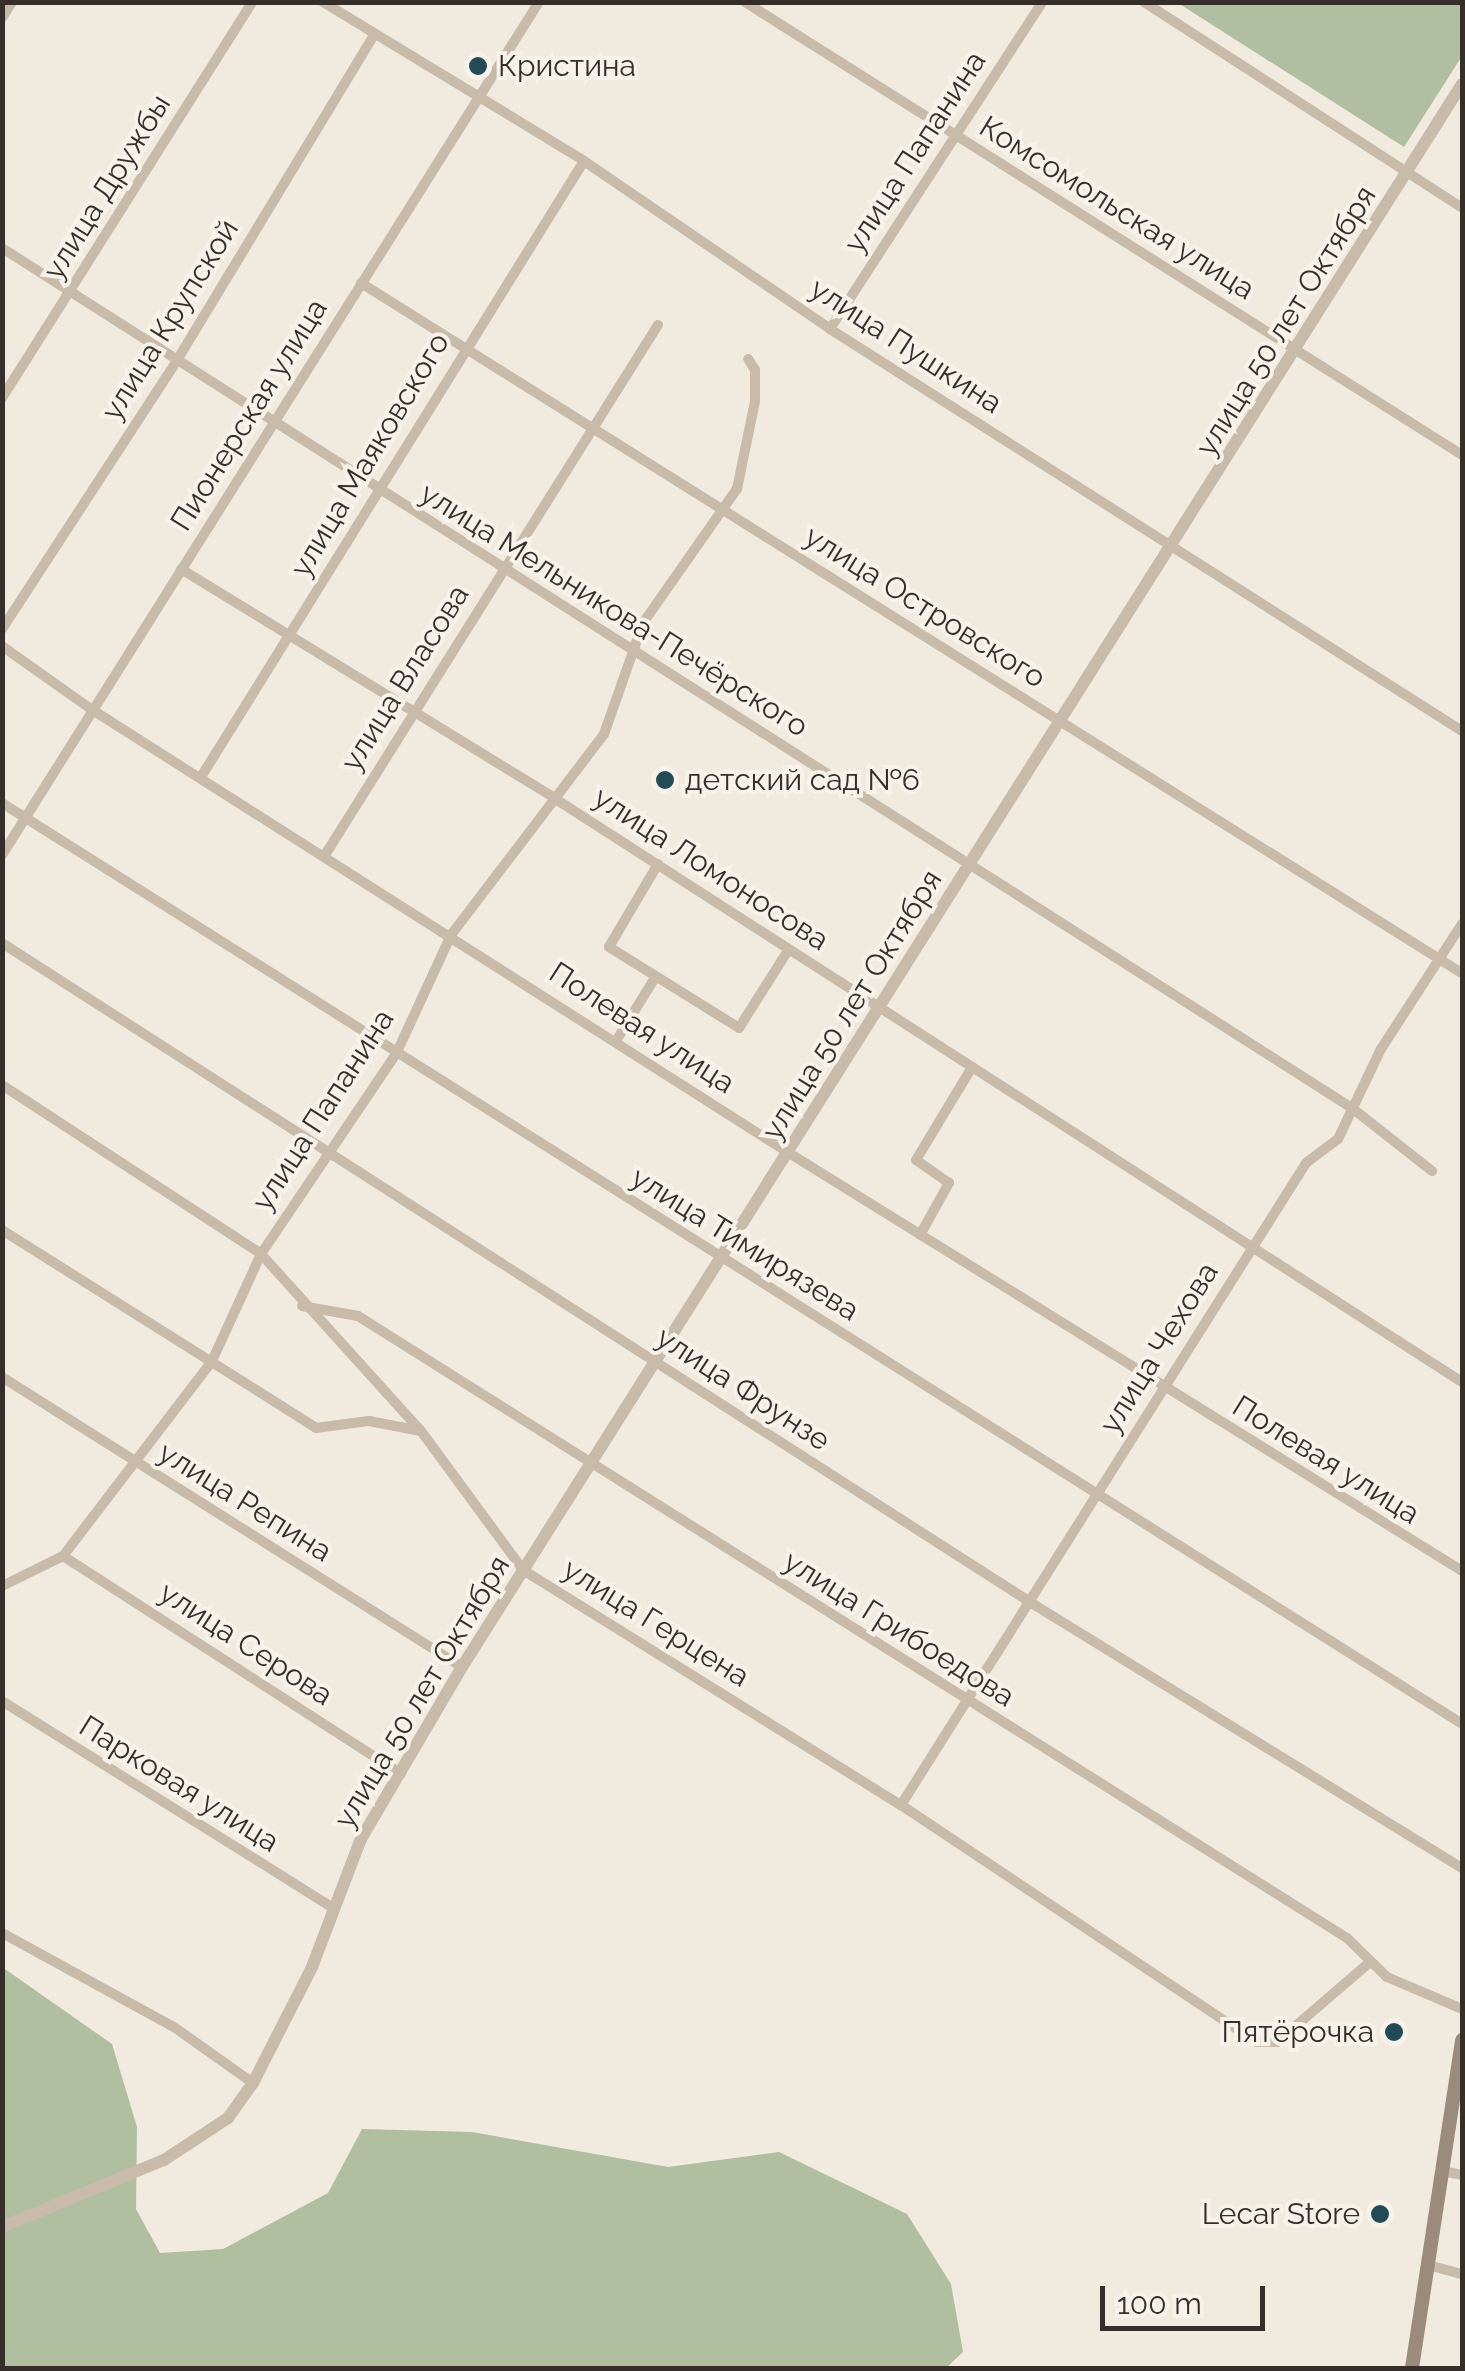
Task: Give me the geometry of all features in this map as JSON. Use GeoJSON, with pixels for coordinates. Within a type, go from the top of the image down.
{"type":"FeatureCollection","features":[{"type":"Feature","properties":{"kind":"main road"},"geometry":{"type":"LineString","coordinates":[[1412,2368],[1462,2040]]}},
{"type":"Feature","properties":{"kind":"street"},"geometry":{"type":"LineString","coordinates":[[2,18],[12,2]]}},
{"type":"Feature","properties":{"kind":"street","name":"улица Дружбы"},"geometry":{"type":"LineString","coordinates":[[2,398],[252,2]]}},
{"type":"Feature","properties":{"kind":"street","name":"улица Пушкина"},"geometry":{"type":"LineString","coordinates":[[323,2],[479,102],[584,161],[830,328],[1462,731]]}},
{"type":"Feature","properties":{"kind":"street","name":"Пионерская улица"},"geometry":{"type":"LineString","coordinates":[[2,855],[479,102],[538,2]]}},
{"type":"Feature","properties":{"kind":"street","name":"Комсомольская улица"},"geometry":{"type":"LineString","coordinates":[[745,2],[1462,455]]}},
{"type":"Feature","properties":{"kind":"street","name":"улица Папанина"},"geometry":{"type":"LineString","coordinates":[[830,328],[1042,2]]}},
{"type":"Feature","properties":{"kind":"street"},"geometry":{"type":"LineString","coordinates":[[1144,2],[1462,208]]}},
{"type":"Feature","properties":{"kind":"street","name":"улица Крупской"},"geometry":{"type":"LineString","coordinates":[[2,629],[176,362],[374,35]]}},
{"type":"Feature","properties":{"kind":"street","name":"улица 50 лет Октября"},"geometry":{"type":"LineString","coordinates":[[2,2226],[164,2160],[228,2118],[253,2083],[312,1967],[361,1839],[462,1667],[1059,722],[1298,352],[1462,84]]}},
{"type":"Feature","properties":{"kind":"street","name":"улица Маяковского"},"geometry":{"type":"LineString","coordinates":[[201,776],[462,350],[584,161]]}},
{"type":"Feature","properties":{"kind":"street","name":"улица Мельникова-Печёрского"},"geometry":{"type":"LineString","coordinates":[[2,248],[273,426],[1352,1108],[1432,1171]]}},
{"type":"Feature","properties":{"kind":"street","name":"улица Островского"},"geometry":{"type":"LineString","coordinates":[[362,283],[462,350],[1462,973]]}},
{"type":"Feature","properties":{"kind":"street","name":"улица Власова"},"geometry":{"type":"LineString","coordinates":[[325,855],[658,325]]}},
{"type":"Feature","properties":{"kind":"street","name":"улица Папанина"},"geometry":{"type":"LineString","coordinates":[[2,1586],[63,1556],[212,1361],[261,1254],[326,1152],[397,1052],[451,935],[604,734],[669,578],[737,489],[754,400],[755,370],[748,359]]}},
{"type":"Feature","properties":{"kind":"street","name":"улица Ломоносова"},"geometry":{"type":"LineString","coordinates":[[181,569],[658,864],[1462,1382]]}},
{"type":"Feature","properties":{"kind":"street","name":"Полевая улица"},"geometry":{"type":"LineString","coordinates":[[2,646],[91,710],[201,776],[1162,1388],[1462,1571]]}},
{"type":"Feature","properties":{"kind":"street","name":"улица Тимирязева"},"geometry":{"type":"LineString","coordinates":[[2,803],[1462,1724]]}},
{"type":"Feature","properties":{"kind":"street"},"geometry":{"type":"LineString","coordinates":[[658,864],[610,947],[739,1028],[789,949]]}},
{"type":"Feature","properties":{"kind":"street","name":"улица Чехова"},"geometry":{"type":"LineString","coordinates":[[902,1805],[1033,1604],[1162,1388],[1306,1164],[1338,1139],[1352,1108],[1462,924]]}},
{"type":"Feature","properties":{"kind":"street","name":"улица Фрунзе"},"geometry":{"type":"LineString","coordinates":[[2,943],[1033,1604],[1462,1868]]}},
{"type":"Feature","properties":{"kind":"street"},"geometry":{"type":"LineString","coordinates":[[616,1041],[656,976]]}},
{"type":"Feature","properties":{"kind":"street"},"geometry":{"type":"LineString","coordinates":[[920,1235],[949,1183],[916,1160],[972,1067]]}},
{"type":"Feature","properties":{"kind":"street"},"geometry":{"type":"LineString","coordinates":[[2,1085],[261,1254]]}},
{"type":"Feature","properties":{"kind":"street"},"geometry":{"type":"LineString","coordinates":[[2,1230],[316,1428],[369,1420],[421,1431]]}},
{"type":"Feature","properties":{"kind":"street","name":"улица Герцена"},"geometry":{"type":"LineString","coordinates":[[261,1254],[302,1306],[421,1431],[523,1570],[902,1805],[1256,2042],[1277,2042],[1369,1962]]}},
{"type":"Feature","properties":{"kind":"street","name":"улица Грибоедова"},"geometry":{"type":"LineString","coordinates":[[302,1306],[358,1316],[590,1466],[1347,1938],[1369,1962],[1462,2009]]}},
{"type":"Feature","properties":{"kind":"street","name":"улица Репина"},"geometry":{"type":"LineString","coordinates":[[2,1377],[462,1667]]}},
{"type":"Feature","properties":{"kind":"street","name":"улица Серова"},"geometry":{"type":"LineString","coordinates":[[63,1556],[401,1774]]}},
{"type":"Feature","properties":{"kind":"street","name":"Парковая улица"},"geometry":{"type":"LineString","coordinates":[[2,1701],[332,1907]]}},
{"type":"Feature","properties":{"kind":"street"},"geometry":{"type":"LineString","coordinates":[[2,1933],[174,2027],[253,2083]]}},
{"type":"Feature","properties":{"kind":"street"},"geometry":{"type":"LineString","coordinates":[[1442,2171],[1462,2175]]}},
{"type":"Feature","properties":{"kind":"street"},"geometry":{"type":"LineString","coordinates":[[1428,2265],[1462,2274]]}},
{"type":"Feature","properties":{"kind":"green space"},"geometry":{"type":"Polygon","coordinates":[[[1178,3],[1462,3],[1462,56],[1404,147],[1178,3]]]}},
{"type":"Feature","properties":{"kind":"green space"},"geometry":{"type":"Polygon","coordinates":[[[2,1967],[112,2044],[137,2127],[136,2209],[160,2253],[223,2249],[328,2193],[362,2129],[472,2132],[668,2167],[779,2152],[907,2214],[951,2284],[963,2352],[946,2368],[3,2368],[2,1967]]]}},
{"type":"Feature","properties":{"kind":"place","name":"Кристина"},"geometry":{"type":"Point","coordinates":[478,66]}},
{"type":"Feature","properties":{"kind":"place","name":"детский сад №6"},"geometry":{"type":"Point","coordinates":[665,780]}},
{"type":"Feature","properties":{"kind":"place","name":"Пятёрочка"},"geometry":{"type":"Point","coordinates":[1394,2032]}},
{"type":"Feature","properties":{"kind":"place","name":"Lecar Store"},"geometry":{"type":"Point","coordinates":[1380,2214]}}]}
